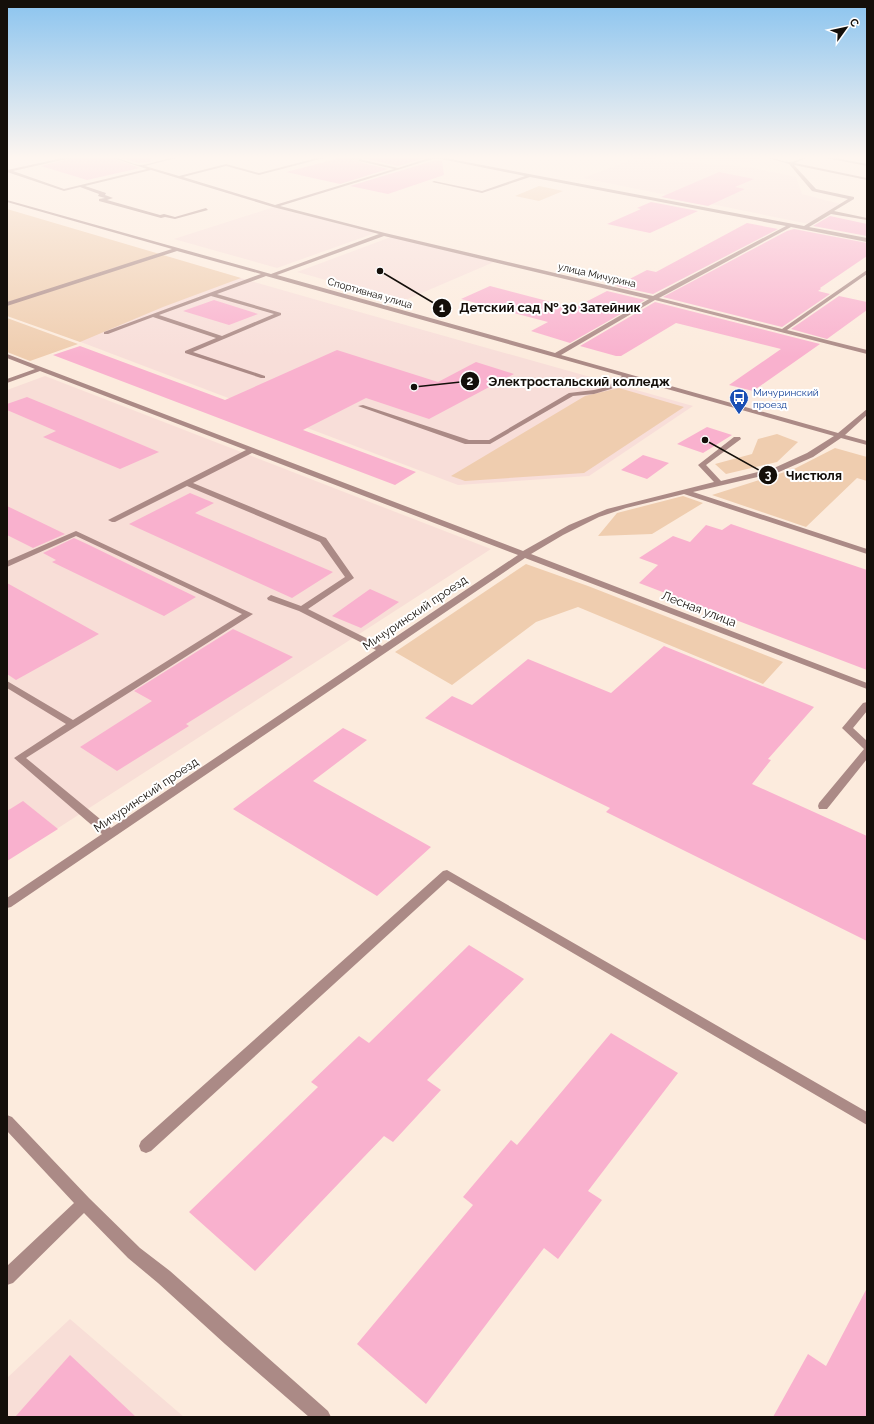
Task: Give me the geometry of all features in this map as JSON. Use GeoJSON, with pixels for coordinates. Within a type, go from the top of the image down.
{"type":"FeatureCollection","features":[{"type":"Feature","properties":{"kind":"street","name":"Спортивная улица"},"geometry":{"type":"LineString","coordinates":[[90,224],[867,443]]}},
{"type":"Feature","properties":{"kind":"street","name":"улица Мичурина"},"geometry":{"type":"LineString","coordinates":[[347,224],[654,298],[867,352]]}},
{"type":"Feature","properties":{"kind":"street"},"geometry":{"type":"LineString","coordinates":[[805,228],[811,224]]}},
{"type":"Feature","properties":{"kind":"street"},"geometry":{"type":"LineString","coordinates":[[556,356],[654,298],[791,225],[867,240]]}},
{"type":"Feature","properties":{"kind":"street"},"geometry":{"type":"LineString","coordinates":[[106,333],[152,315],[384,234]]}},
{"type":"Feature","properties":{"kind":"street"},"geometry":{"type":"LineString","coordinates":[[7,304],[177,249]]}},
{"type":"Feature","properties":{"kind":"street"},"geometry":{"type":"LineString","coordinates":[[782,331],[867,272]]}},
{"type":"Feature","properties":{"kind":"street"},"geometry":{"type":"LineString","coordinates":[[211,294],[279,314],[187,352],[263,377]]}},
{"type":"Feature","properties":{"kind":"street"},"geometry":{"type":"LineString","coordinates":[[152,315],[222,338]]}},
{"type":"Feature","properties":{"kind":"street","name":"Лесная улица"},"geometry":{"type":"LineString","coordinates":[[7,356],[867,686]]}},
{"type":"Feature","properties":{"kind":"street"},"geometry":{"type":"LineString","coordinates":[[7,381],[40,369]]}},
{"type":"Feature","properties":{"kind":"street"},"geometry":{"type":"LineString","coordinates":[[361,406],[468,442],[490,442],[571,394],[594,392],[609,388],[628,375]]}},
{"type":"Feature","properties":{"kind":"street","name":"Мичуринский проезд"},"geometry":{"type":"LineString","coordinates":[[7,904],[523,555],[579,522],[601,513],[776,470],[810,455],[840,435],[867,411]]}},
{"type":"Feature","properties":{"kind":"street"},"geometry":{"type":"LineString","coordinates":[[720,484],[702,465],[737,439]]}},
{"type":"Feature","properties":{"kind":"street"},"geometry":{"type":"LineString","coordinates":[[112,520],[252,450]]}},
{"type":"Feature","properties":{"kind":"street"},"geometry":{"type":"LineString","coordinates":[[187,483],[323,540],[350,578],[302,609]]}},
{"type":"Feature","properties":{"kind":"street"},"geometry":{"type":"LineString","coordinates":[[684,492],[867,552]]}},
{"type":"Feature","properties":{"kind":"street"},"geometry":{"type":"LineString","coordinates":[[7,564],[76,532],[249,614],[19,758],[110,834]]}},
{"type":"Feature","properties":{"kind":"street"},"geometry":{"type":"LineString","coordinates":[[271,598],[302,609],[382,650]]}},
{"type":"Feature","properties":{"kind":"street"},"geometry":{"type":"LineString","coordinates":[[7,684],[73,724]]}},
{"type":"Feature","properties":{"kind":"street"},"geometry":{"type":"LineString","coordinates":[[867,705],[847,728],[867,746]]}},
{"type":"Feature","properties":{"kind":"street"},"geometry":{"type":"LineString","coordinates":[[822,806],[867,752]]}},
{"type":"Feature","properties":{"kind":"street"},"geometry":{"type":"LineString","coordinates":[[146,1146],[447,874],[867,1119]]}},
{"type":"Feature","properties":{"kind":"street"},"geometry":{"type":"LineString","coordinates":[[7,1121],[84,1203],[134,1253],[164,1277],[231,1338],[322,1417]]}},
{"type":"Feature","properties":{"kind":"street"},"geometry":{"type":"LineString","coordinates":[[7,1278],[84,1203]]}},
{"type":"Feature","properties":{"kind":"shaded area"},"geometry":{"type":"Polygon","coordinates":[[[7,224],[59,224],[241,278],[163,307],[80,342],[7,316],[7,224]]]}},
{"type":"Feature","properties":{"kind":"shaded area"},"geometry":{"type":"Polygon","coordinates":[[[219,224],[342,224],[375,233],[277,268],[174,239],[219,224]]]}},
{"type":"Feature","properties":{"kind":"shaded area"},"geometry":{"type":"Polygon","coordinates":[[[391,237],[494,262],[403,301],[297,272],[391,237]]]}},
{"type":"Feature","properties":{"kind":"shaded area"},"geometry":{"type":"Polygon","coordinates":[[[167,257],[693,406],[589,476],[458,485],[7,314],[7,308],[167,257]]]}},
{"type":"Feature","properties":{"kind":"shaded area"},"geometry":{"type":"Polygon","coordinates":[[[7,318],[78,344],[30,361],[7,352],[7,318]]]}},
{"type":"Feature","properties":{"kind":"shaded area"},"geometry":{"type":"Polygon","coordinates":[[[45,376],[491,549],[7,861],[7,390],[45,376]]]}},
{"type":"Feature","properties":{"kind":"shaded area"},"geometry":{"type":"Polygon","coordinates":[[[619,388],[684,407],[584,473],[465,481],[451,476],[585,396],[619,388]]]}},
{"type":"Feature","properties":{"kind":"shaded area"},"geometry":{"type":"Polygon","coordinates":[[[777,434],[798,442],[777,462],[726,474],[715,464],[752,454],[758,439],[777,434]]]}},
{"type":"Feature","properties":{"kind":"shaded area"},"geometry":{"type":"Polygon","coordinates":[[[835,448],[867,457],[867,481],[857,478],[806,527],[712,495],[794,469],[835,448]]]}},
{"type":"Feature","properties":{"kind":"shaded area"},"geometry":{"type":"Polygon","coordinates":[[[683,496],[703,503],[652,534],[598,536],[617,513],[683,496]]]}},
{"type":"Feature","properties":{"kind":"shaded area"},"geometry":{"type":"Polygon","coordinates":[[[526,564],[588,586],[783,662],[763,684],[578,607],[536,622],[452,685],[395,652],[526,564]]]}},
{"type":"Feature","properties":{"kind":"shaded area"},"geometry":{"type":"Polygon","coordinates":[[[70,1319],[184,1417],[7,1417],[7,1378],[70,1319]]]}},
{"type":"Feature","properties":{"kind":"building"},"geometry":{"type":"Polygon","coordinates":[[[609,224],[669,224],[650,233],[609,224]]]}},
{"type":"Feature","properties":{"kind":"building"},"geometry":{"type":"Polygon","coordinates":[[[744,224],[755,224],[778,229],[653,294],[616,286],[647,270],[656,272],[744,224]]]}},
{"type":"Feature","properties":{"kind":"building"},"geometry":{"type":"Polygon","coordinates":[[[816,224],[867,224],[867,236],[813,226],[816,224]]]}},
{"type":"Feature","properties":{"kind":"building"},"geometry":{"type":"Polygon","coordinates":[[[794,229],[867,243],[867,256],[820,288],[821,289],[818,291],[830,294],[782,327],[663,297],[787,231],[794,229]]]}},
{"type":"Feature","properties":{"kind":"building"},"geometry":{"type":"Polygon","coordinates":[[[490,286],[574,308],[607,291],[645,300],[570,343],[531,331],[548,322],[461,299],[490,286]]]}},
{"type":"Feature","properties":{"kind":"building"},"geometry":{"type":"Polygon","coordinates":[[[839,296],[867,302],[867,310],[827,339],[791,329],[839,296]]]}},
{"type":"Feature","properties":{"kind":"building"},"geometry":{"type":"Polygon","coordinates":[[[214,300],[258,314],[229,325],[183,311],[214,300]]]}},
{"type":"Feature","properties":{"kind":"building"},"geometry":{"type":"Polygon","coordinates":[[[655,302],[820,344],[753,391],[729,385],[781,349],[676,323],[621,356],[580,346],[655,302]]]}},
{"type":"Feature","properties":{"kind":"building"},"geometry":{"type":"Polygon","coordinates":[[[80,346],[225,400],[337,350],[438,382],[476,362],[514,374],[429,419],[366,398],[303,430],[416,472],[395,485],[53,355],[80,346]]]}},
{"type":"Feature","properties":{"kind":"building"},"geometry":{"type":"Polygon","coordinates":[[[27,397],[159,452],[120,469],[43,437],[56,431],[7,410],[7,404],[27,397]]]}},
{"type":"Feature","properties":{"kind":"building"},"geometry":{"type":"Polygon","coordinates":[[[707,427],[732,435],[703,453],[677,444],[707,427]]]}},
{"type":"Feature","properties":{"kind":"building"},"geometry":{"type":"Polygon","coordinates":[[[643,455],[669,463],[647,479],[621,470],[643,455]]]}},
{"type":"Feature","properties":{"kind":"building"},"geometry":{"type":"Polygon","coordinates":[[[190,493],[214,503],[195,513],[333,572],[292,598],[129,524],[190,493]]]}},
{"type":"Feature","properties":{"kind":"building"},"geometry":{"type":"Polygon","coordinates":[[[7,506],[65,534],[33,548],[7,535],[7,506]]]}},
{"type":"Feature","properties":{"kind":"building"},"geometry":{"type":"Polygon","coordinates":[[[731,524],[867,570],[867,670],[639,583],[658,565],[639,558],[673,536],[690,542],[706,525],[722,530],[731,524]]]}},
{"type":"Feature","properties":{"kind":"building"},"geometry":{"type":"Polygon","coordinates":[[[74,538],[196,597],[164,616],[52,562],[56,560],[43,553],[74,538]]]}},
{"type":"Feature","properties":{"kind":"building"},"geometry":{"type":"Polygon","coordinates":[[[7,583],[99,634],[16,680],[7,674],[7,583]]]}},
{"type":"Feature","properties":{"kind":"building"},"geometry":{"type":"Polygon","coordinates":[[[370,589],[399,602],[361,628],[332,616],[370,589]]]}},
{"type":"Feature","properties":{"kind":"building"},"geometry":{"type":"Polygon","coordinates":[[[233,629],[293,657],[186,724],[189,726],[117,771],[80,747],[152,701],[134,691],[233,629]]]}},
{"type":"Feature","properties":{"kind":"building"},"geometry":{"type":"Polygon","coordinates":[[[664,646],[814,707],[768,759],[771,760],[752,784],[867,836],[867,941],[606,812],[610,808],[425,718],[452,696],[472,705],[528,659],[611,693],[664,646]]]}},
{"type":"Feature","properties":{"kind":"building"},"geometry":{"type":"Polygon","coordinates":[[[343,728],[367,740],[313,781],[431,847],[377,896],[233,809],[343,728]]]}},
{"type":"Feature","properties":{"kind":"building"},"geometry":{"type":"Polygon","coordinates":[[[23,801],[58,829],[7,861],[7,811],[23,801]]]}},
{"type":"Feature","properties":{"kind":"building"},"geometry":{"type":"Polygon","coordinates":[[[469,945],[524,979],[427,1080],[441,1090],[393,1142],[384,1136],[255,1271],[189,1212],[318,1087],[311,1082],[359,1036],[369,1043],[469,945]]]}},
{"type":"Feature","properties":{"kind":"building"},"geometry":{"type":"Polygon","coordinates":[[[611,1033],[678,1073],[588,1191],[602,1200],[558,1259],[544,1248],[426,1404],[357,1344],[473,1205],[463,1197],[511,1140],[517,1145],[611,1033]]]}},
{"type":"Feature","properties":{"kind":"building"},"geometry":{"type":"Polygon","coordinates":[[[867,1288],[867,1417],[773,1417],[808,1354],[826,1366],[867,1288]]]}},
{"type":"Feature","properties":{"kind":"building"},"geometry":{"type":"Polygon","coordinates":[[[70,1355],[136,1417],[15,1417],[70,1355]]]}},
{"type":"Feature","properties":{"kind":"place","name":"Детский сад № 30 Затейник"},"geometry":{"type":"Point","coordinates":[380,271]}},
{"type":"Feature","properties":{"kind":"place","name":"Электростальский колледж"},"geometry":{"type":"Point","coordinates":[414,387]}},
{"type":"Feature","properties":{"kind":"place","name":"Мичуринский проезд"},"geometry":{"type":"Point","coordinates":[739,415]}},
{"type":"Feature","properties":{"kind":"place","name":"Чистюля"},"geometry":{"type":"Point","coordinates":[705,440]}}]}
